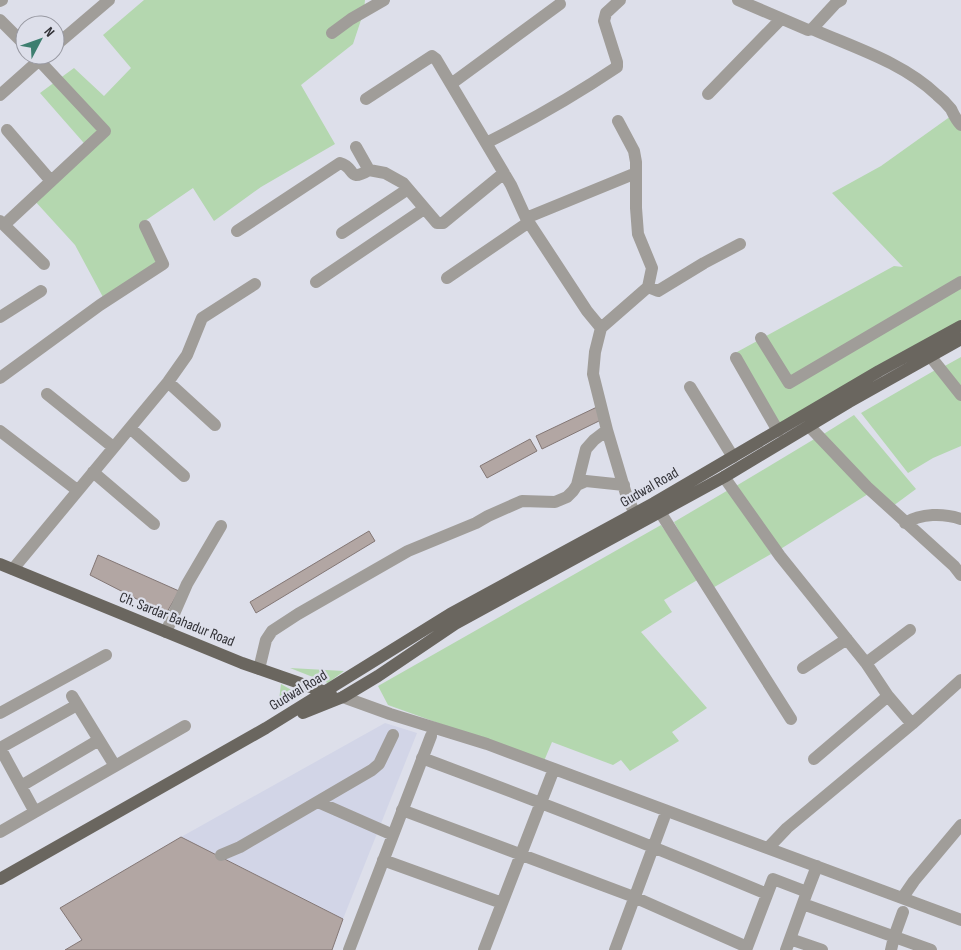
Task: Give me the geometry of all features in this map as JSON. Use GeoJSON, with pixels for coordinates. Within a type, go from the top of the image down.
{"type":"FeatureCollection","features":[{"type":"Feature","properties":{"kind":"main road","name":"Gudwal Road"},"geometry":{"type":"LineString","coordinates":[[266,728],[343,697],[378,676],[455,624],[657,508],[733,457],[879,371],[961,326]]}},
{"type":"Feature","properties":{"kind":"main road","name":"Gudwal Road"},"geometry":{"type":"LineString","coordinates":[[266,728],[450,614],[635,514],[657,508],[724,477],[961,339]]}},
{"type":"Feature","properties":{"kind":"main road","name":"Ch. Sardar Bahadur Road"},"geometry":{"type":"LineString","coordinates":[[0,564],[259,669],[343,697]]}},
{"type":"Feature","properties":{"kind":"main road"},"geometry":{"type":"LineString","coordinates":[[0,879],[266,728]]}},
{"type":"Feature","properties":{"kind":"street"},"geometry":{"type":"LineString","coordinates":[[65,37],[109,0]]}},
{"type":"Feature","properties":{"kind":"street"},"geometry":{"type":"LineString","coordinates":[[332,33],[351,19],[384,0]]}},
{"type":"Feature","properties":{"kind":"street"},"geometry":{"type":"LineString","coordinates":[[486,143],[546,112],[617,67],[604,21],[606,13],[620,0]]}},
{"type":"Feature","properties":{"kind":"street"},"geometry":{"type":"LineString","coordinates":[[738,0],[808,30],[812,29],[857,47],[891,63],[937,95],[961,125]]}},
{"type":"Feature","properties":{"kind":"street"},"geometry":{"type":"LineString","coordinates":[[812,29],[841,0]]}},
{"type":"Feature","properties":{"kind":"street"},"geometry":{"type":"LineString","coordinates":[[451,84],[560,4]]}},
{"type":"Feature","properties":{"kind":"street"},"geometry":{"type":"LineString","coordinates":[[708,94],[781,19]]}},
{"type":"Feature","properties":{"kind":"street"},"geometry":{"type":"LineString","coordinates":[[0,20],[15,35]]}},
{"type":"Feature","properties":{"kind":"street"},"geometry":{"type":"LineString","coordinates":[[366,99],[432,56],[436,59],[504,174],[528,220],[601,328]]}},
{"type":"Feature","properties":{"kind":"street"},"geometry":{"type":"LineString","coordinates":[[0,95],[32,65]]}},
{"type":"Feature","properties":{"kind":"street"},"geometry":{"type":"LineString","coordinates":[[44,264],[2,223],[52,181],[105,131],[47,65]]}},
{"type":"Feature","properties":{"kind":"street"},"geometry":{"type":"LineString","coordinates":[[618,121],[634,151],[638,234],[652,268],[648,287],[601,328],[595,352],[593,374],[607,430],[624,486],[635,514]]}},
{"type":"Feature","properties":{"kind":"street"},"geometry":{"type":"LineString","coordinates":[[7,130],[52,181]]}},
{"type":"Feature","properties":{"kind":"street"},"geometry":{"type":"LineString","coordinates":[[356,147],[369,170]]}},
{"type":"Feature","properties":{"kind":"street"},"geometry":{"type":"LineString","coordinates":[[237,231],[340,163],[346,166],[352,175],[355,176],[369,170],[394,177],[403,183],[437,223],[442,223],[504,174]]}},
{"type":"Feature","properties":{"kind":"street"},"geometry":{"type":"LineString","coordinates":[[447,278],[528,220],[636,173]]}},
{"type":"Feature","properties":{"kind":"street"},"geometry":{"type":"LineString","coordinates":[[342,232],[408,189]]}},
{"type":"Feature","properties":{"kind":"street"},"geometry":{"type":"LineString","coordinates":[[316,282],[424,209]]}},
{"type":"Feature","properties":{"kind":"street"},"geometry":{"type":"LineString","coordinates":[[0,378],[100,305],[163,264],[145,226]]}},
{"type":"Feature","properties":{"kind":"street"},"geometry":{"type":"LineString","coordinates":[[648,287],[658,291],[740,244]]}},
{"type":"Feature","properties":{"kind":"street"},"geometry":{"type":"LineString","coordinates":[[761,338],[789,383],[961,282]]}},
{"type":"Feature","properties":{"kind":"street"},"geometry":{"type":"LineString","coordinates":[[13,569],[168,382],[187,355],[202,318],[255,284]]}},
{"type":"Feature","properties":{"kind":"street"},"geometry":{"type":"LineString","coordinates":[[0,317],[42,291]]}},
{"type":"Feature","properties":{"kind":"street"},"geometry":{"type":"LineString","coordinates":[[930,356],[961,396]]}},
{"type":"Feature","properties":{"kind":"street"},"geometry":{"type":"LineString","coordinates":[[736,358],[778,431]]}},
{"type":"Feature","properties":{"kind":"street"},"geometry":{"type":"LineString","coordinates":[[168,382],[215,425]]}},
{"type":"Feature","properties":{"kind":"street"},"geometry":{"type":"LineString","coordinates":[[690,387],[733,457]]}},
{"type":"Feature","properties":{"kind":"street"},"geometry":{"type":"LineString","coordinates":[[47,394],[113,447]]}},
{"type":"Feature","properties":{"kind":"street"},"geometry":{"type":"LineString","coordinates":[[809,426],[867,487],[954,566],[961,575]]}},
{"type":"Feature","properties":{"kind":"street"},"geometry":{"type":"LineString","coordinates":[[130,428],[184,476]]}},
{"type":"Feature","properties":{"kind":"street"},"geometry":{"type":"LineString","coordinates":[[259,669],[266,640],[272,631],[408,551],[476,523],[522,501],[555,502],[567,497],[574,491],[577,485],[586,450],[594,440],[607,430]]}},
{"type":"Feature","properties":{"kind":"street"},"geometry":{"type":"LineString","coordinates":[[0,431],[77,490]]}},
{"type":"Feature","properties":{"kind":"street"},"geometry":{"type":"LineString","coordinates":[[93,472],[154,524]]}},
{"type":"Feature","properties":{"kind":"street"},"geometry":{"type":"LineString","coordinates":[[724,477],[780,556],[866,663],[888,696],[912,724]]}},
{"type":"Feature","properties":{"kind":"street"},"geometry":{"type":"LineString","coordinates":[[577,485],[586,481],[624,486]]}},
{"type":"Feature","properties":{"kind":"street"},"geometry":{"type":"LineString","coordinates":[[657,508],[791,719]]}},
{"type":"Feature","properties":{"kind":"street"},"geometry":{"type":"LineString","coordinates":[[905,523],[920,517],[950,515],[961,519]]}},
{"type":"Feature","properties":{"kind":"street"},"geometry":{"type":"LineString","coordinates":[[166,632],[187,584],[220,526]]}},
{"type":"Feature","properties":{"kind":"street"},"geometry":{"type":"LineString","coordinates":[[866,663],[910,630]]}},
{"type":"Feature","properties":{"kind":"street"},"geometry":{"type":"LineString","coordinates":[[803,668],[847,639]]}},
{"type":"Feature","properties":{"kind":"street"},"geometry":{"type":"LineString","coordinates":[[0,713],[106,655]]}},
{"type":"Feature","properties":{"kind":"street"},"geometry":{"type":"LineString","coordinates":[[768,848],[787,828],[912,724],[957,682],[961,696]]}},
{"type":"Feature","properties":{"kind":"street"},"geometry":{"type":"LineString","coordinates":[[814,759],[888,696]]}},
{"type":"Feature","properties":{"kind":"street"},"geometry":{"type":"LineString","coordinates":[[343,697],[390,714],[487,744],[961,920]]}},
{"type":"Feature","properties":{"kind":"street"},"geometry":{"type":"LineString","coordinates":[[35,812],[0,748],[74,700],[115,766]]}},
{"type":"Feature","properties":{"kind":"street"},"geometry":{"type":"LineString","coordinates":[[0,832],[185,726]]}},
{"type":"Feature","properties":{"kind":"street"},"geometry":{"type":"LineString","coordinates":[[221,855],[240,847],[379,764],[393,734]]}},
{"type":"Feature","properties":{"kind":"street"},"geometry":{"type":"LineString","coordinates":[[349,950],[430,736]]}},
{"type":"Feature","properties":{"kind":"street"},"geometry":{"type":"LineString","coordinates":[[21,786],[99,740]]}},
{"type":"Feature","properties":{"kind":"street"},"geometry":{"type":"LineString","coordinates":[[422,758],[653,846],[767,894]]}},
{"type":"Feature","properties":{"kind":"street"},"geometry":{"type":"LineString","coordinates":[[484,950],[552,774]]}},
{"type":"Feature","properties":{"kind":"street"},"geometry":{"type":"LineString","coordinates":[[318,802],[393,835]]}},
{"type":"Feature","properties":{"kind":"street"},"geometry":{"type":"LineString","coordinates":[[402,810],[634,897],[747,948],[773,879],[805,898],[894,937],[930,950]]}},
{"type":"Feature","properties":{"kind":"street"},"geometry":{"type":"LineString","coordinates":[[618,949],[634,897],[664,818]]}},
{"type":"Feature","properties":{"kind":"street"},"geometry":{"type":"LineString","coordinates":[[903,897],[961,825]]}},
{"type":"Feature","properties":{"kind":"street"},"geometry":{"type":"LineString","coordinates":[[383,860],[502,903]]}},
{"type":"Feature","properties":{"kind":"street"},"geometry":{"type":"LineString","coordinates":[[817,866],[788,944],[822,950]]}},
{"type":"Feature","properties":{"kind":"street"},"geometry":{"type":"LineString","coordinates":[[891,950],[903,912]]}},
{"type":"Feature","properties":{"kind":"shaded area"},"geometry":{"type":"Polygon","coordinates":[[[385,723],[417,733],[343,919],[181,837],[385,723]]]}},
{"type":"Feature","properties":{"kind":"green space"},"geometry":{"type":"Polygon","coordinates":[[[144,0],[365,0],[364,11],[353,44],[301,85],[335,144],[261,187],[214,221],[193,188],[142,223],[158,262],[104,299],[75,245],[34,200],[90,150],[40,93],[74,68],[104,96],[131,68],[103,35],[144,0]]]}},
{"type":"Feature","properties":{"kind":"green space"},"geometry":{"type":"Polygon","coordinates":[[[951,116],[961,126],[961,320],[779,424],[737,352],[894,266],[903,267],[832,193],[881,166],[951,116]]]}},
{"type":"Feature","properties":{"kind":"green space"},"geometry":{"type":"Polygon","coordinates":[[[961,357],[961,391],[943,367],[961,357]]]}},
{"type":"Feature","properties":{"kind":"green space"},"geometry":{"type":"Polygon","coordinates":[[[937,369],[961,399],[961,446],[933,458],[908,473],[861,413],[937,369]]]}},
{"type":"Feature","properties":{"kind":"green space"},"geometry":{"type":"Polygon","coordinates":[[[854,415],[916,489],[893,506],[822,435],[854,415]]]}},
{"type":"Feature","properties":{"kind":"green space"},"geometry":{"type":"Polygon","coordinates":[[[816,438],[868,494],[779,550],[736,486],[816,438]]]}},
{"type":"Feature","properties":{"kind":"green space"},"geometry":{"type":"Polygon","coordinates":[[[730,489],[771,554],[711,589],[674,522],[730,489]]]}},
{"type":"Feature","properties":{"kind":"green space"},"geometry":{"type":"Polygon","coordinates":[[[661,525],[699,579],[664,600],[672,612],[641,632],[707,708],[672,732],[679,741],[630,771],[621,760],[613,765],[552,742],[544,761],[388,705],[378,686],[661,525]]]}},
{"type":"Feature","properties":{"kind":"green space"},"geometry":{"type":"Polygon","coordinates":[[[290,668],[344,671],[328,683],[290,668]]]}},
{"type":"Feature","properties":{"kind":"green space"},"geometry":{"type":"Polygon","coordinates":[[[281,684],[302,696],[278,708],[281,684]]]}},
{"type":"Feature","properties":{"kind":"building"},"geometry":{"type":"Polygon","coordinates":[[[597,407],[603,419],[542,449],[536,436],[597,407]]]}},
{"type":"Feature","properties":{"kind":"building"},"geometry":{"type":"Polygon","coordinates":[[[530,439],[537,451],[487,478],[480,466],[530,439]]]}},
{"type":"Feature","properties":{"kind":"building"},"geometry":{"type":"Polygon","coordinates":[[[369,531],[375,541],[256,613],[250,602],[369,531]]]}},
{"type":"Feature","properties":{"kind":"building"},"geometry":{"type":"Polygon","coordinates":[[[98,555],[179,591],[166,614],[90,575],[98,555]]]}},
{"type":"Feature","properties":{"kind":"building"},"geometry":{"type":"Polygon","coordinates":[[[181,837],[343,919],[332,950],[65,950],[82,940],[60,908],[181,837]]]}}]}
